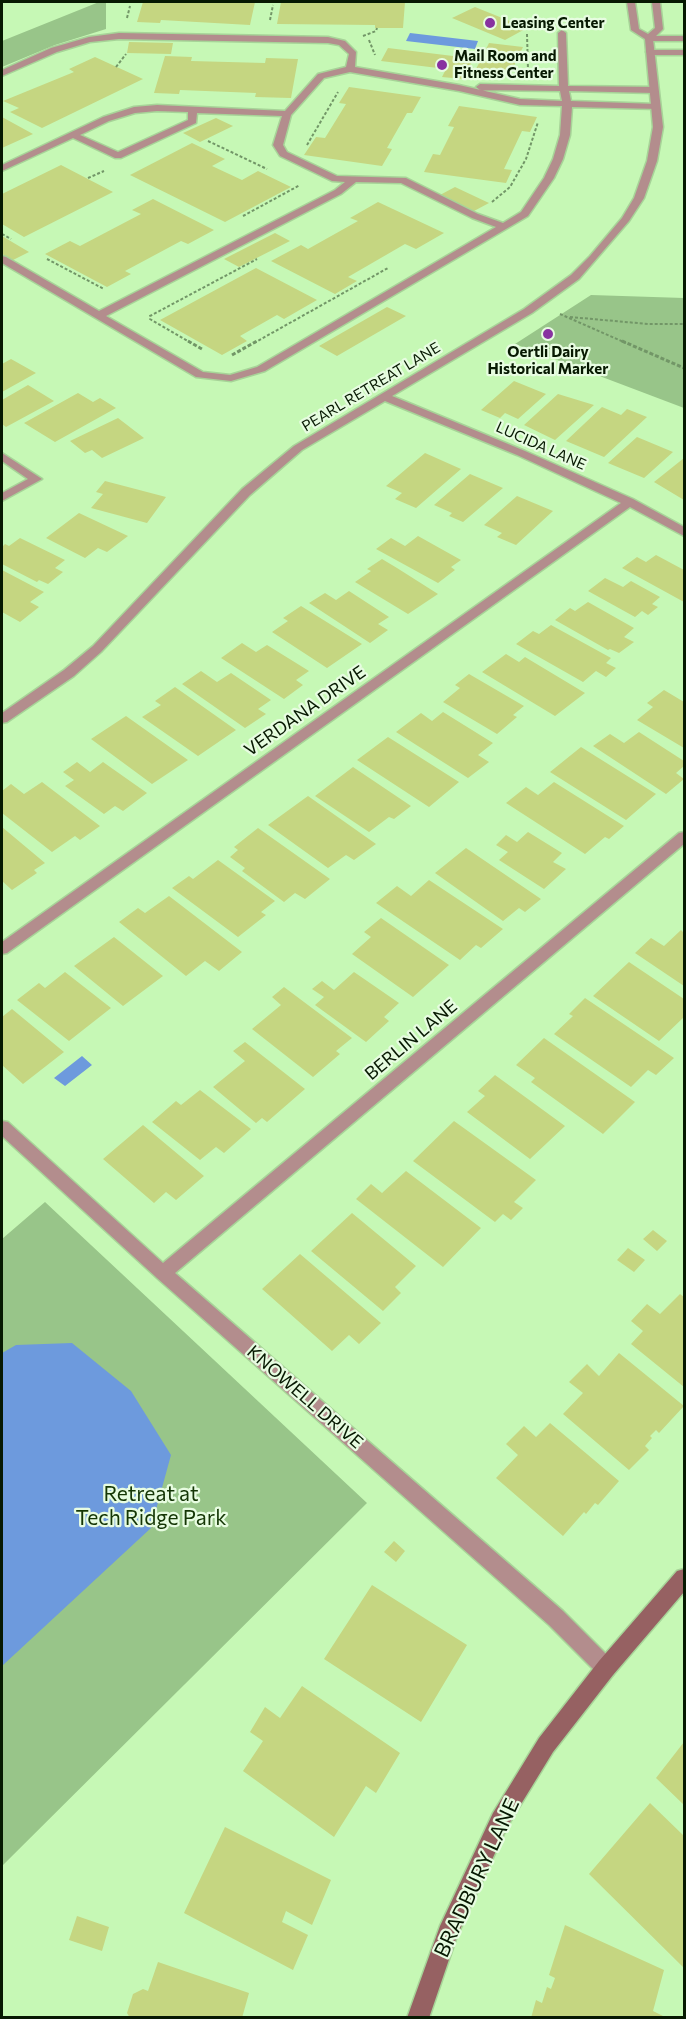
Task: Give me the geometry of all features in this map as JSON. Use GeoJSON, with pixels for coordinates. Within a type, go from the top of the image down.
{"type":"FeatureCollection","features":[{"type":"Feature","properties":{"kind":"street"},"geometry":{"type":"LineString","coordinates":[[631,2],[635,30],[649,38],[684,39]]}},
{"type":"Feature","properties":{"kind":"street","name":"PEARL RETREAT LANE"},"geometry":{"type":"LineString","coordinates":[[2,719],[69,673],[97,650],[220,518],[273,468],[298,448],[528,311],[575,277],[594,258],[626,219],[647,179],[656,143],[656,107],[649,38],[659,29],[656,2]]}},
{"type":"Feature","properties":{"kind":"street"},"geometry":{"type":"LineString","coordinates":[[2,259],[200,375],[219,378],[244,375],[271,363],[525,214],[549,178],[558,159],[565,135],[568,112],[564,88],[562,33]]}},
{"type":"Feature","properties":{"kind":"street"},"geometry":{"type":"LineString","coordinates":[[2,73],[54,50],[89,40],[118,36],[328,40],[342,44],[353,54],[350,69]]}},
{"type":"Feature","properties":{"kind":"street"},"geometry":{"type":"LineString","coordinates":[[650,52],[684,52]]}},
{"type":"Feature","properties":{"kind":"street"},"geometry":{"type":"LineString","coordinates":[[504,226],[475,216],[403,180],[335,179],[319,173],[283,154],[278,145],[287,114],[321,76],[350,69],[459,88],[519,102],[656,107]]}},
{"type":"Feature","properties":{"kind":"street"},"geometry":{"type":"LineString","coordinates":[[459,88],[654,90]]}},
{"type":"Feature","properties":{"kind":"street"},"geometry":{"type":"LineString","coordinates":[[2,168],[106,119],[134,110],[192,109],[287,114]]}},
{"type":"Feature","properties":{"kind":"street"},"geometry":{"type":"LineString","coordinates":[[73,135],[118,156],[193,121],[192,109]]}},
{"type":"Feature","properties":{"kind":"street"},"geometry":{"type":"LineString","coordinates":[[98,316],[338,192],[353,180]]}},
{"type":"Feature","properties":{"kind":"street","name":"LUCIDA LANE"},"geometry":{"type":"LineString","coordinates":[[382,396],[521,453],[629,502],[684,532]]}},
{"type":"Feature","properties":{"kind":"street"},"geometry":{"type":"LineString","coordinates":[[2,456],[36,479],[2,497]]}},
{"type":"Feature","properties":{"kind":"street","name":"VERDANA DRIVE"},"geometry":{"type":"LineString","coordinates":[[2,949],[629,502]]}},
{"type":"Feature","properties":{"kind":"street","name":"BERLIN LANE"},"geometry":{"type":"LineString","coordinates":[[163,1273],[684,837]]}},
{"type":"Feature","properties":{"kind":"street","name":"KNOWELL DRIVE"},"geometry":{"type":"LineString","coordinates":[[2,1127],[163,1273],[556,1618],[606,1668]]}},
{"type":"Feature","properties":{"kind":"street","name":"BRADBURY LANE"},"geometry":{"type":"LineString","coordinates":[[418,2018],[447,1933],[500,1820],[546,1744],[606,1668],[684,1578]]}},
{"type":"Feature","properties":{"kind":"path"},"geometry":{"type":"LineString","coordinates":[[269,26],[273,5]]}},
{"type":"Feature","properties":{"kind":"path"},"geometry":{"type":"LineString","coordinates":[[362,36],[377,28]]}},
{"type":"Feature","properties":{"kind":"path"},"geometry":{"type":"LineString","coordinates":[[527,34],[528,71],[536,71]]}},
{"type":"Feature","properties":{"kind":"path"},"geometry":{"type":"LineString","coordinates":[[116,67],[125,58],[126,50]]}},
{"type":"Feature","properties":{"kind":"path"},"geometry":{"type":"LineString","coordinates":[[302,154],[343,85]]}},
{"type":"Feature","properties":{"kind":"path"},"geometry":{"type":"LineString","coordinates":[[487,205],[510,187],[526,159],[540,113]]}},
{"type":"Feature","properties":{"kind":"path"},"geometry":{"type":"LineString","coordinates":[[208,141],[270,170]]}},
{"type":"Feature","properties":{"kind":"path"},"geometry":{"type":"LineString","coordinates":[[94,166],[104,171]]}},
{"type":"Feature","properties":{"kind":"path"},"geometry":{"type":"LineString","coordinates":[[88,178],[111,167]]}},
{"type":"Feature","properties":{"kind":"path"},"geometry":{"type":"LineString","coordinates":[[240,217],[301,184],[290,180]]}},
{"type":"Feature","properties":{"kind":"path"},"geometry":{"type":"LineString","coordinates":[[2,234],[12,239]]}},
{"type":"Feature","properties":{"kind":"path"},"geometry":{"type":"LineString","coordinates":[[42,256],[103,289],[108,289]]}},
{"type":"Feature","properties":{"kind":"path"},"geometry":{"type":"LineString","coordinates":[[204,351],[150,319],[150,316],[262,257]]}},
{"type":"Feature","properties":{"kind":"path"},"geometry":{"type":"LineString","coordinates":[[226,357],[388,268]]}},
{"type":"Feature","properties":{"kind":"path"},"geometry":{"type":"LineString","coordinates":[[559,314],[684,369]]}},
{"type":"Feature","properties":{"kind":"path"},"geometry":{"type":"LineString","coordinates":[[566,317],[684,324]]}},
{"type":"Feature","properties":{"kind":"green space"},"geometry":{"type":"Polygon","coordinates":[[[99,2],[106,2],[106,29],[55,45],[2,67],[2,41],[99,2]]]}},
{"type":"Feature","properties":{"kind":"green space"},"geometry":{"type":"Polygon","coordinates":[[[591,295],[684,298],[684,408],[515,344],[591,295]]]}},
{"type":"Feature","properties":{"kind":"green space","name":"Retreat at Tech Ridge Park"},"geometry":{"type":"Polygon","coordinates":[[[45,1202],[367,1503],[2,1866],[2,1239],[45,1202]]]}},
{"type":"Feature","properties":{"kind":"water"},"geometry":{"type":"Polygon","coordinates":[[[410,33],[478,41],[475,49],[406,41],[410,33]]]}},
{"type":"Feature","properties":{"kind":"water"},"geometry":{"type":"Polygon","coordinates":[[[82,1056],[92,1065],[65,1086],[54,1078],[82,1056]]]}},
{"type":"Feature","properties":{"kind":"water"},"geometry":{"type":"Polygon","coordinates":[[[72,1343],[131,1391],[171,1455],[151,1528],[2,1666],[2,1353],[16,1345],[72,1343]]]}},
{"type":"Feature","properties":{"kind":"building"},"geometry":{"type":"Polygon","coordinates":[[[143,2],[255,2],[250,25],[161,20],[160,23],[137,22],[143,2]]]}},
{"type":"Feature","properties":{"kind":"building"},"geometry":{"type":"Polygon","coordinates":[[[281,2],[405,2],[403,28],[375,28],[375,25],[277,24],[281,2]]]}},
{"type":"Feature","properties":{"kind":"building","name":"Leasing Center"},"geometry":{"type":"Polygon","coordinates":[[[475,7],[527,28],[505,40],[452,18],[475,7]]]}},
{"type":"Feature","properties":{"kind":"building"},"geometry":{"type":"Polygon","coordinates":[[[129,42],[173,43],[171,54],[127,53],[129,42]]]}},
{"type":"Feature","properties":{"kind":"building"},"geometry":{"type":"Polygon","coordinates":[[[489,43],[523,47],[510,74],[476,69],[489,43]]]}},
{"type":"Feature","properties":{"kind":"building","name":"Mail Room and Fitness Center"},"geometry":{"type":"Polygon","coordinates":[[[388,48],[453,56],[455,53],[475,56],[463,79],[442,77],[446,69],[381,61],[388,48]]]}},
{"type":"Feature","properties":{"kind":"building"},"geometry":{"type":"Polygon","coordinates":[[[165,56],[192,57],[191,61],[265,63],[266,58],[298,59],[291,98],[255,97],[256,93],[180,90],[179,94],[154,93],[165,56]]]}},
{"type":"Feature","properties":{"kind":"building"},"geometry":{"type":"Polygon","coordinates":[[[95,57],[143,79],[42,128],[10,112],[19,108],[3,101],[74,72],[69,69],[95,57]]]}},
{"type":"Feature","properties":{"kind":"building"},"geometry":{"type":"Polygon","coordinates":[[[349,87],[421,97],[412,113],[407,113],[387,148],[392,149],[382,166],[304,155],[316,137],[325,138],[346,104],[339,103],[349,87]]]}},
{"type":"Feature","properties":{"kind":"building"},"geometry":{"type":"Polygon","coordinates":[[[459,106],[537,117],[530,132],[522,131],[504,169],[512,170],[506,183],[424,172],[433,154],[440,155],[454,127],[448,126],[459,106]]]}},
{"type":"Feature","properties":{"kind":"building"},"geometry":{"type":"Polygon","coordinates":[[[2,117],[33,134],[2,148],[2,117]]]}},
{"type":"Feature","properties":{"kind":"building"},"geometry":{"type":"Polygon","coordinates":[[[216,118],[233,126],[200,142],[183,133],[216,118]]]}},
{"type":"Feature","properties":{"kind":"building"},"geometry":{"type":"Polygon","coordinates":[[[192,143],[225,159],[212,166],[242,180],[258,171],[291,187],[225,222],[130,175],[192,143]]]}},
{"type":"Feature","properties":{"kind":"building"},"geometry":{"type":"Polygon","coordinates":[[[61,165],[113,192],[24,237],[2,224],[2,194],[61,165]]]}},
{"type":"Feature","properties":{"kind":"building"},"geometry":{"type":"Polygon","coordinates":[[[455,187],[489,203],[474,211],[440,195],[455,187]]]}},
{"type":"Feature","properties":{"kind":"building"},"geometry":{"type":"Polygon","coordinates":[[[153,199],[214,230],[188,244],[181,241],[125,271],[131,274],[107,287],[45,254],[70,241],[80,246],[141,214],[132,210],[153,199]]]}},
{"type":"Feature","properties":{"kind":"building"},"geometry":{"type":"Polygon","coordinates":[[[378,202],[444,233],[416,249],[405,244],[348,277],[357,281],[335,294],[271,261],[301,245],[308,249],[358,221],[350,218],[378,202]]]}},
{"type":"Feature","properties":{"kind":"building"},"geometry":{"type":"Polygon","coordinates":[[[275,233],[290,241],[239,267],[224,259],[275,233]]]}},
{"type":"Feature","properties":{"kind":"building"},"geometry":{"type":"Polygon","coordinates":[[[2,236],[29,252],[13,260],[2,254],[2,236]]]}},
{"type":"Feature","properties":{"kind":"building"},"geometry":{"type":"Polygon","coordinates":[[[256,268],[317,300],[284,319],[277,315],[240,336],[247,341],[222,355],[160,320],[256,268]]]}},
{"type":"Feature","properties":{"kind":"building"},"geometry":{"type":"Polygon","coordinates":[[[387,307],[406,316],[337,356],[319,346],[387,307]]]}},
{"type":"Feature","properties":{"kind":"building"},"geometry":{"type":"Polygon","coordinates":[[[11,359],[36,373],[2,392],[2,364],[11,359]]]}},
{"type":"Feature","properties":{"kind":"building"},"geometry":{"type":"Polygon","coordinates":[[[514,381],[546,394],[518,419],[505,413],[500,418],[481,410],[514,381]]]}},
{"type":"Feature","properties":{"kind":"building"},"geometry":{"type":"Polygon","coordinates":[[[28,385],[54,401],[6,427],[2,424],[2,400],[28,385]]]}},
{"type":"Feature","properties":{"kind":"building"},"geometry":{"type":"Polygon","coordinates":[[[78,393],[93,402],[100,398],[116,408],[55,442],[24,423],[78,393]]]}},
{"type":"Feature","properties":{"kind":"building"},"geometry":{"type":"Polygon","coordinates":[[[558,394],[594,405],[555,440],[524,425],[558,394]]]}},
{"type":"Feature","properties":{"kind":"building"},"geometry":{"type":"Polygon","coordinates":[[[602,407],[621,415],[627,409],[647,417],[604,457],[566,441],[602,407]]]}},
{"type":"Feature","properties":{"kind":"building"},"geometry":{"type":"Polygon","coordinates":[[[118,418],[144,438],[102,458],[92,450],[85,453],[70,441],[118,418]]]}},
{"type":"Feature","properties":{"kind":"building"},"geometry":{"type":"Polygon","coordinates":[[[637,437],[673,452],[644,478],[608,463],[637,437]]]}},
{"type":"Feature","properties":{"kind":"building"},"geometry":{"type":"Polygon","coordinates":[[[425,453],[461,469],[416,508],[395,499],[402,493],[386,486],[425,453]]]}},
{"type":"Feature","properties":{"kind":"building"},"geometry":{"type":"Polygon","coordinates":[[[684,458],[684,500],[654,482],[684,458]]]}},
{"type":"Feature","properties":{"kind":"building"},"geometry":{"type":"Polygon","coordinates":[[[470,474],[503,488],[463,522],[449,516],[452,513],[434,505],[470,474]]]}},
{"type":"Feature","properties":{"kind":"building"},"geometry":{"type":"Polygon","coordinates":[[[105,481],[166,497],[147,523],[91,508],[103,494],[96,492],[105,481]]]}},
{"type":"Feature","properties":{"kind":"building"},"geometry":{"type":"Polygon","coordinates":[[[517,496],[553,511],[516,545],[497,537],[502,533],[484,525],[517,496]]]}},
{"type":"Feature","properties":{"kind":"building"},"geometry":{"type":"Polygon","coordinates":[[[79,513],[128,536],[107,552],[98,548],[85,558],[46,538],[79,513]]]}},
{"type":"Feature","properties":{"kind":"building"},"geometry":{"type":"Polygon","coordinates":[[[418,536],[461,560],[451,567],[455,570],[438,583],[376,549],[391,538],[405,546],[418,536]]]}},
{"type":"Feature","properties":{"kind":"building"},"geometry":{"type":"Polygon","coordinates":[[[20,538],[65,560],[55,568],[63,572],[48,584],[39,580],[37,582],[2,564],[2,547],[5,544],[9,546],[20,538]]]}},
{"type":"Feature","properties":{"kind":"building"},"geometry":{"type":"Polygon","coordinates":[[[656,555],[684,570],[684,602],[622,568],[637,557],[646,562],[656,555]]]}},
{"type":"Feature","properties":{"kind":"building"},"geometry":{"type":"Polygon","coordinates":[[[382,559],[438,594],[408,614],[355,582],[371,571],[367,569],[382,559]]]}},
{"type":"Feature","properties":{"kind":"building"},"geometry":{"type":"Polygon","coordinates":[[[2,570],[44,592],[30,602],[39,607],[20,622],[2,612],[2,570]]]}},
{"type":"Feature","properties":{"kind":"building"},"geometry":{"type":"Polygon","coordinates":[[[605,578],[623,587],[631,581],[660,597],[652,604],[658,607],[648,615],[642,611],[635,617],[588,591],[605,578]]]}},
{"type":"Feature","properties":{"kind":"building"},"geometry":{"type":"Polygon","coordinates":[[[349,591],[389,617],[378,624],[388,630],[370,643],[309,603],[325,593],[336,600],[349,591]]]}},
{"type":"Feature","properties":{"kind":"building"},"geometry":{"type":"Polygon","coordinates":[[[588,602],[634,628],[624,637],[634,642],[619,653],[608,650],[555,620],[570,608],[575,611],[588,602]]]}},
{"type":"Feature","properties":{"kind":"building"},"geometry":{"type":"Polygon","coordinates":[[[301,606],[362,644],[327,668],[272,632],[288,621],[283,618],[301,606]]]}},
{"type":"Feature","properties":{"kind":"building"},"geometry":{"type":"Polygon","coordinates":[[[551,625],[611,658],[606,663],[616,668],[606,677],[596,671],[583,682],[516,644],[533,631],[539,634],[551,625]]]}},
{"type":"Feature","properties":{"kind":"building"},"geometry":{"type":"Polygon","coordinates":[[[242,643],[256,652],[267,645],[309,671],[296,680],[303,685],[284,699],[221,658],[242,643]]]}},
{"type":"Feature","properties":{"kind":"building"},"geometry":{"type":"Polygon","coordinates":[[[506,654],[519,662],[525,657],[585,693],[555,716],[482,672],[506,654]]]}},
{"type":"Feature","properties":{"kind":"building"},"geometry":{"type":"Polygon","coordinates":[[[201,671],[217,682],[231,673],[271,700],[258,709],[266,714],[245,728],[182,684],[201,671]]]}},
{"type":"Feature","properties":{"kind":"building"},"geometry":{"type":"Polygon","coordinates":[[[469,674],[524,706],[513,715],[517,717],[497,734],[443,702],[460,688],[455,685],[469,674]]]}},
{"type":"Feature","properties":{"kind":"building"},"geometry":{"type":"Polygon","coordinates":[[[175,687],[236,730],[198,756],[142,717],[161,705],[155,701],[175,687]]]}},
{"type":"Feature","properties":{"kind":"building"},"geometry":{"type":"Polygon","coordinates":[[[664,690],[684,702],[684,748],[637,720],[653,707],[647,703],[664,690]]]}},
{"type":"Feature","properties":{"kind":"building"},"geometry":{"type":"Polygon","coordinates":[[[443,712],[493,743],[478,755],[489,762],[468,778],[396,732],[421,713],[432,721],[443,712]]]}},
{"type":"Feature","properties":{"kind":"building"},"geometry":{"type":"Polygon","coordinates":[[[126,716],[188,760],[152,784],[91,739],[126,716]]]}},
{"type":"Feature","properties":{"kind":"building"},"geometry":{"type":"Polygon","coordinates":[[[639,732],[684,761],[684,766],[676,773],[684,779],[666,794],[593,746],[610,734],[624,743],[639,732]]]}},
{"type":"Feature","properties":{"kind":"building"},"geometry":{"type":"Polygon","coordinates":[[[388,737],[459,782],[429,807],[357,760],[388,737]]]}},
{"type":"Feature","properties":{"kind":"building"},"geometry":{"type":"Polygon","coordinates":[[[581,747],[656,794],[626,820],[550,772],[581,747]]]}},
{"type":"Feature","properties":{"kind":"building"},"geometry":{"type":"Polygon","coordinates":[[[77,762],[90,772],[103,762],[147,793],[123,811],[115,806],[104,814],[65,786],[74,780],[63,772],[77,762]]]}},
{"type":"Feature","properties":{"kind":"building"},"geometry":{"type":"Polygon","coordinates":[[[353,767],[411,806],[394,819],[389,817],[369,832],[315,796],[353,767]]]}},
{"type":"Feature","properties":{"kind":"building"},"geometry":{"type":"Polygon","coordinates":[[[42,782],[100,826],[80,840],[75,836],[52,852],[2,813],[2,791],[11,784],[24,794],[42,782]]]}},
{"type":"Feature","properties":{"kind":"building"},"geometry":{"type":"Polygon","coordinates":[[[554,782],[624,826],[609,839],[605,837],[585,854],[506,803],[526,787],[538,795],[554,782]]]}},
{"type":"Feature","properties":{"kind":"building"},"geometry":{"type":"Polygon","coordinates":[[[308,796],[376,844],[354,860],[346,855],[328,868],[268,825],[308,796]]]}},
{"type":"Feature","properties":{"kind":"building"},"geometry":{"type":"Polygon","coordinates":[[[2,827],[45,863],[34,870],[37,873],[12,890],[2,881],[2,827]]]}},
{"type":"Feature","properties":{"kind":"building"},"geometry":{"type":"Polygon","coordinates":[[[258,828],[330,879],[305,899],[295,893],[284,902],[242,871],[245,868],[230,857],[238,850],[234,847],[258,828]]]}},
{"type":"Feature","properties":{"kind":"building"},"geometry":{"type":"Polygon","coordinates":[[[528,832],[562,853],[553,862],[566,869],[544,889],[499,860],[508,852],[496,845],[506,835],[517,842],[528,832]]]}},
{"type":"Feature","properties":{"kind":"building"},"geometry":{"type":"Polygon","coordinates":[[[466,848],[541,899],[525,912],[519,908],[503,921],[435,873],[466,848]]]}},
{"type":"Feature","properties":{"kind":"building"},"geometry":{"type":"Polygon","coordinates":[[[218,860],[275,901],[261,912],[266,915],[238,937],[172,888],[189,876],[193,879],[218,860]]]}},
{"type":"Feature","properties":{"kind":"building"},"geometry":{"type":"Polygon","coordinates":[[[429,880],[503,929],[481,948],[476,945],[460,960],[376,903],[397,886],[411,896],[429,880]]]}},
{"type":"Feature","properties":{"kind":"building"},"geometry":{"type":"Polygon","coordinates":[[[169,896],[242,952],[219,971],[205,961],[186,976],[119,922],[138,908],[145,913],[169,896]]]}},
{"type":"Feature","properties":{"kind":"building"},"geometry":{"type":"Polygon","coordinates":[[[381,918],[449,965],[413,997],[352,954],[371,937],[364,932],[381,918]]]}},
{"type":"Feature","properties":{"kind":"building"},"geometry":{"type":"Polygon","coordinates":[[[681,930],[684,933],[684,986],[635,953],[651,938],[664,946],[681,930]]]}},
{"type":"Feature","properties":{"kind":"building"},"geometry":{"type":"Polygon","coordinates":[[[114,937],[163,976],[123,1006],[74,966],[114,937]]]}},
{"type":"Feature","properties":{"kind":"building"},"geometry":{"type":"Polygon","coordinates":[[[629,962],[684,999],[684,1017],[659,1041],[593,996],[629,962]]]}},
{"type":"Feature","properties":{"kind":"building"},"geometry":{"type":"Polygon","coordinates":[[[65,972],[111,1008],[69,1041],[17,1000],[39,983],[45,988],[65,972]]]}},
{"type":"Feature","properties":{"kind":"building"},"geometry":{"type":"Polygon","coordinates":[[[354,972],[399,1003],[384,1017],[389,1021],[366,1042],[315,1005],[324,997],[312,989],[322,981],[334,990],[354,972]]]}},
{"type":"Feature","properties":{"kind":"building"},"geometry":{"type":"Polygon","coordinates":[[[284,987],[352,1038],[336,1051],[340,1054],[313,1077],[252,1029],[281,1005],[272,997],[284,987]]]}},
{"type":"Feature","properties":{"kind":"building"},"geometry":{"type":"Polygon","coordinates":[[[585,998],[674,1058],[656,1075],[648,1070],[631,1087],[554,1034],[573,1016],[569,1014],[585,998]]]}},
{"type":"Feature","properties":{"kind":"building"},"geometry":{"type":"Polygon","coordinates":[[[12,1009],[64,1052],[23,1084],[2,1065],[2,1017],[12,1009]]]}},
{"type":"Feature","properties":{"kind":"building"},"geometry":{"type":"Polygon","coordinates":[[[544,1038],[635,1102],[603,1134],[531,1082],[535,1078],[516,1065],[544,1038]]]}},
{"type":"Feature","properties":{"kind":"building"},"geometry":{"type":"Polygon","coordinates":[[[245,1042],[305,1089],[267,1122],[262,1118],[256,1123],[213,1087],[245,1061],[233,1051],[245,1042]]]}},
{"type":"Feature","properties":{"kind":"building"},"geometry":{"type":"Polygon","coordinates":[[[495,1075],[565,1126],[530,1159],[467,1112],[485,1096],[478,1091],[495,1075]]]}},
{"type":"Feature","properties":{"kind":"building"},"geometry":{"type":"Polygon","coordinates":[[[200,1090],[251,1129],[224,1153],[216,1147],[200,1160],[152,1122],[176,1101],[181,1105],[200,1090]]]}},
{"type":"Feature","properties":{"kind":"building"},"geometry":{"type":"Polygon","coordinates":[[[454,1121],[536,1180],[514,1202],[523,1208],[511,1220],[503,1214],[495,1222],[413,1161],[454,1121]]]}},
{"type":"Feature","properties":{"kind":"building"},"geometry":{"type":"Polygon","coordinates":[[[143,1125],[204,1176],[176,1200],[166,1192],[154,1203],[103,1159],[143,1125]]]}},
{"type":"Feature","properties":{"kind":"building"},"geometry":{"type":"Polygon","coordinates":[[[406,1171],[481,1228],[443,1267],[356,1199],[371,1184],[382,1193],[406,1171]]]}},
{"type":"Feature","properties":{"kind":"building"},"geometry":{"type":"Polygon","coordinates":[[[352,1213],[416,1266],[395,1287],[401,1293],[383,1311],[311,1251],[352,1213]]]}},
{"type":"Feature","properties":{"kind":"building"},"geometry":{"type":"Polygon","coordinates":[[[653,1230],[667,1241],[657,1251],[643,1239],[653,1230]]]}},
{"type":"Feature","properties":{"kind":"building"},"geometry":{"type":"Polygon","coordinates":[[[628,1248],[645,1260],[634,1272],[617,1260],[628,1248]]]}},
{"type":"Feature","properties":{"kind":"building"},"geometry":{"type":"Polygon","coordinates":[[[300,1254],[381,1323],[359,1344],[349,1335],[332,1351],[262,1289],[300,1254]]]}},
{"type":"Feature","properties":{"kind":"building"},"geometry":{"type":"Polygon","coordinates":[[[680,1294],[684,1297],[684,1387],[631,1344],[643,1331],[631,1321],[647,1304],[660,1314],[680,1294]]]}},
{"type":"Feature","properties":{"kind":"building"},"geometry":{"type":"Polygon","coordinates":[[[619,1353],[684,1406],[659,1433],[656,1430],[650,1436],[652,1438],[645,1446],[649,1450],[629,1470],[563,1414],[583,1393],[569,1382],[587,1364],[599,1376],[619,1353]]]}},
{"type":"Feature","properties":{"kind":"building"},"geometry":{"type":"Polygon","coordinates":[[[550,1423],[619,1481],[598,1505],[595,1503],[586,1514],[584,1512],[563,1536],[496,1478],[518,1455],[506,1444],[524,1426],[536,1437],[550,1423]]]}},
{"type":"Feature","properties":{"kind":"building"},"geometry":{"type":"Polygon","coordinates":[[[394,1541],[405,1551],[396,1562],[384,1552],[394,1541]]]}},
{"type":"Feature","properties":{"kind":"building"},"geometry":{"type":"Polygon","coordinates":[[[372,1585],[467,1645],[421,1722],[324,1659],[372,1585]]]}},
{"type":"Feature","properties":{"kind":"building"},"geometry":{"type":"Polygon","coordinates":[[[302,1686],[400,1753],[376,1793],[366,1786],[334,1837],[243,1771],[263,1741],[250,1732],[265,1707],[280,1718],[302,1686]]]}},
{"type":"Feature","properties":{"kind":"building"},"geometry":{"type":"Polygon","coordinates":[[[684,1742],[684,1805],[656,1778],[684,1742]]]}},
{"type":"Feature","properties":{"kind":"building"},"geometry":{"type":"Polygon","coordinates":[[[650,1803],[684,1836],[684,1968],[589,1874],[650,1803]]]}},
{"type":"Feature","properties":{"kind":"building"},"geometry":{"type":"Polygon","coordinates":[[[225,1827],[331,1880],[312,1925],[286,1911],[282,1922],[308,1935],[293,1970],[184,1913],[225,1827]]]}},
{"type":"Feature","properties":{"kind":"building"},"geometry":{"type":"Polygon","coordinates":[[[77,1916],[109,1927],[102,1951],[69,1940],[77,1916]]]}},
{"type":"Feature","properties":{"kind":"building"},"geometry":{"type":"Polygon","coordinates":[[[565,1925],[664,1970],[653,2011],[667,2018],[531,2018],[536,2000],[542,2003],[547,1987],[551,1989],[555,1978],[549,1975],[565,1925]]]}},
{"type":"Feature","properties":{"kind":"building"},"geometry":{"type":"Polygon","coordinates":[[[158,1962],[249,1993],[242,2018],[130,2018],[127,2013],[133,1994],[143,1989],[148,1991],[158,1962]]]}},
{"type":"Feature","properties":{"kind":"place","name":"Leasing Center"},"geometry":{"type":"Point","coordinates":[490,23]}},
{"type":"Feature","properties":{"kind":"place","name":"Mail Room and Fitness Center"},"geometry":{"type":"Point","coordinates":[442,65]}},
{"type":"Feature","properties":{"kind":"place","name":"Oertli Dairy Historical Marker"},"geometry":{"type":"Point","coordinates":[548,334]}}]}
